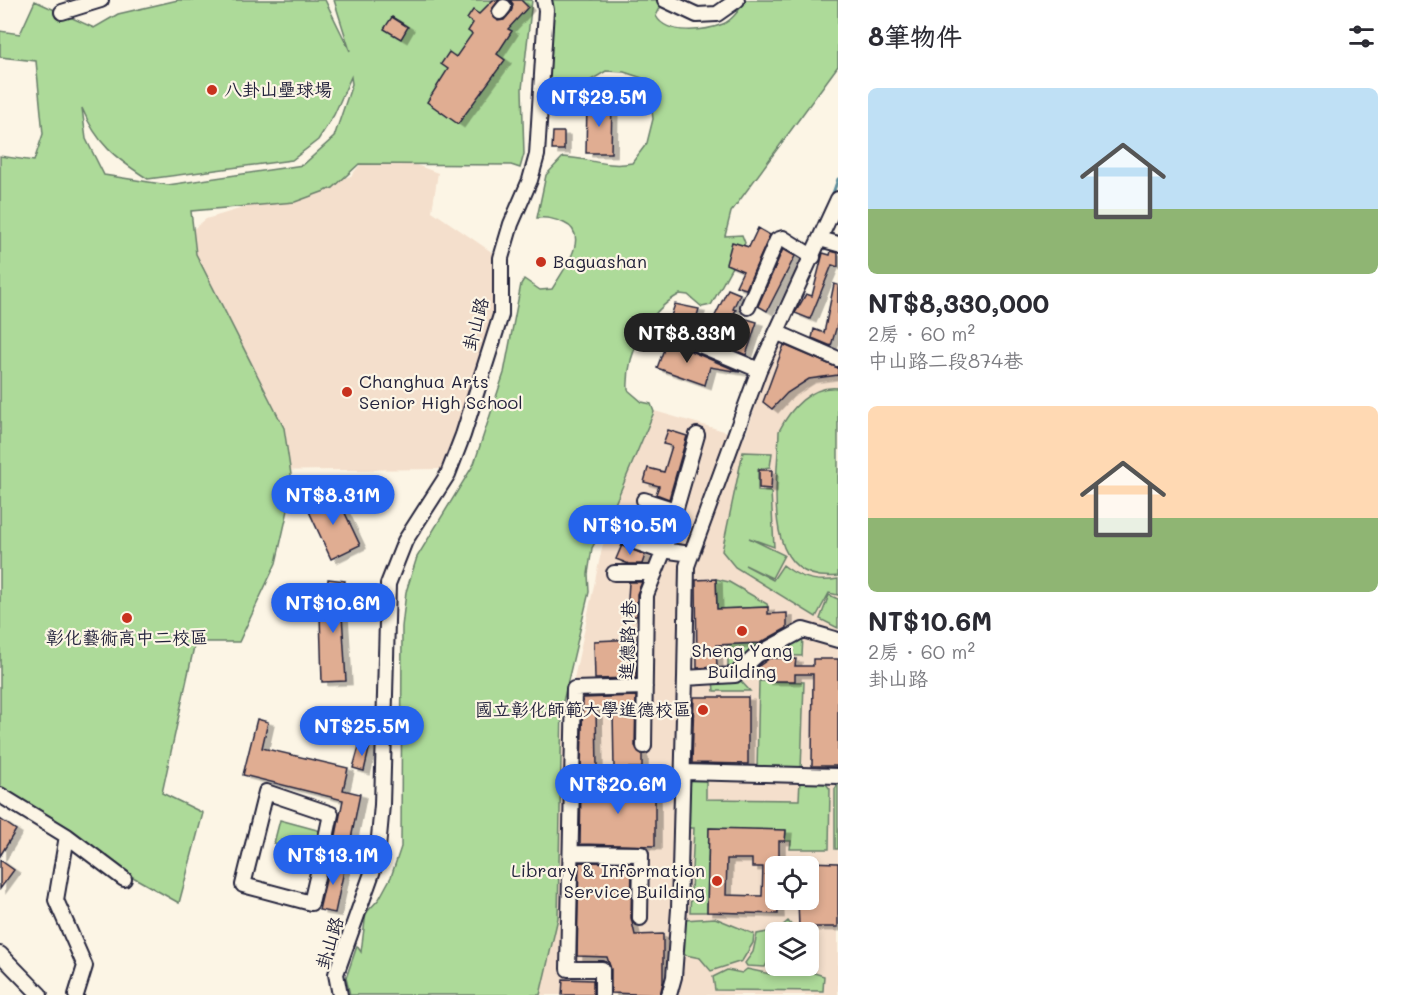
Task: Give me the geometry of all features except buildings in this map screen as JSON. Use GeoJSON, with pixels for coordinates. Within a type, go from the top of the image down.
{"type":"FeatureCollection","features":[{"type":"Feature","properties":{"kind":"street"},"geometry":{"type":"LineString","coordinates":[[62,12],[100,0]]}},
{"type":"Feature","properties":{"kind":"street","name":"卦山路"},"geometry":{"type":"LineString","coordinates":[[340,995],[336,974],[377,859],[382,805],[388,584],[405,541],[448,474],[463,435],[501,315],[501,258],[537,155],[546,10],[544,0]]}},
{"type":"Feature","properties":{"kind":"street"},"geometry":{"type":"LineString","coordinates":[[664,0],[697,15],[717,14],[737,0]]}},
{"type":"Feature","properties":{"kind":"street"},"geometry":{"type":"LineString","coordinates":[[669,995],[675,977],[678,916],[687,566],[759,370],[838,199]]}},
{"type":"Feature","properties":{"kind":"street"},"geometry":{"type":"LineString","coordinates":[[748,307],[777,240],[783,238],[810,256]]}},
{"type":"Feature","properties":{"kind":"street"},"geometry":{"type":"LineString","coordinates":[[820,239],[838,244]]}},
{"type":"Feature","properties":{"kind":"street"},"geometry":{"type":"LineString","coordinates":[[655,326],[759,370]]}},
{"type":"Feature","properties":{"kind":"street"},"geometry":{"type":"LineString","coordinates":[[778,333],[838,359]]}},
{"type":"Feature","properties":{"kind":"street","name":"進德路1巷"},"geometry":{"type":"LineString","coordinates":[[644,746],[646,595],[664,550],[697,435]]}},
{"type":"Feature","properties":{"kind":"street"},"geometry":{"type":"LineString","coordinates":[[644,500],[675,510]]}},
{"type":"Feature","properties":{"kind":"street"},"geometry":{"type":"LineString","coordinates":[[629,540],[664,550],[691,554]]}},
{"type":"Feature","properties":{"kind":"street"},"geometry":{"type":"LineString","coordinates":[[614,573],[655,573]]}},
{"type":"Feature","properties":{"kind":"street"},"geometry":{"type":"LineString","coordinates":[[685,678],[735,675],[757,655],[803,630],[838,640]]}},
{"type":"Feature","properties":{"kind":"street"},"geometry":{"type":"LineString","coordinates":[[602,995],[602,969],[568,969],[574,689],[645,687]]}},
{"type":"Feature","properties":{"kind":"street"},"geometry":{"type":"LineString","coordinates":[[683,772],[838,776]]}},
{"type":"Feature","properties":{"kind":"street"},"geometry":{"type":"LineString","coordinates":[[266,792],[331,814],[324,847],[311,903],[243,885],[266,792]]}},
{"type":"Feature","properties":{"kind":"street"},"geometry":{"type":"LineString","coordinates":[[0,795],[67,836],[124,879]]}},
{"type":"Feature","properties":{"kind":"street"},"geometry":{"type":"LineString","coordinates":[[67,836],[56,900],[85,966],[76,995]]}},
{"type":"Feature","properties":{"kind":"street"},"geometry":{"type":"LineString","coordinates":[[324,847],[377,859]]}},
{"type":"Feature","properties":{"kind":"street"},"geometry":{"type":"LineString","coordinates":[[572,853],[641,854],[640,918]]}},
{"type":"Feature","properties":{"kind":"street"},"geometry":{"type":"LineString","coordinates":[[0,954],[40,995]]}},
{"type":"Feature","properties":{"kind":"shaded area","name":"Changhua Arts Senior High School"},"geometry":{"type":"Polygon","coordinates":[[[363,161],[408,162],[438,173],[432,211],[496,255],[499,294],[443,469],[241,471],[189,257],[192,230],[206,219],[351,176],[363,161]]]}},
{"type":"Feature","properties":{"kind":"shaded area","name":"國立彰化師範大學進德校區"},"geometry":{"type":"Polygon","coordinates":[[[781,330],[838,350],[838,995],[539,995],[563,730],[602,548],[644,408],[745,437],[781,330]]]}},
{"type":"Feature","properties":{"kind":"green space"},"geometry":{"type":"Polygon","coordinates":[[[178,0],[325,0],[350,51],[334,0],[532,0],[522,89],[524,154],[520,168],[511,165],[359,164],[333,188],[295,202],[191,211],[196,254],[284,428],[293,488],[276,563],[239,642],[195,642],[162,793],[203,813],[179,903],[0,802],[0,156],[34,161],[43,134],[36,61],[0,57],[0,31],[20,34],[35,1],[94,28],[118,14],[178,0]],[[351,77],[334,115],[318,140],[292,160],[148,179],[108,149],[94,131],[82,108],[86,139],[104,175],[168,185],[303,165],[334,137],[352,84],[351,77]]]}},
{"type":"Feature","properties":{"kind":"green space"},"geometry":{"type":"Polygon","coordinates":[[[549,0],[664,0],[656,16],[661,22],[677,29],[697,30],[727,22],[746,0],[838,0],[838,66],[731,212],[725,236],[742,235],[745,243],[711,305],[702,307],[688,295],[680,294],[658,311],[635,348],[628,376],[628,390],[642,402],[651,404],[654,412],[609,518],[592,548],[588,574],[589,592],[562,706],[558,918],[540,995],[350,995],[346,978],[357,946],[361,952],[366,913],[379,899],[391,877],[401,847],[402,627],[406,592],[417,557],[474,464],[504,373],[521,284],[524,279],[540,290],[552,289],[568,264],[575,245],[572,229],[564,223],[537,218],[546,175],[563,157],[606,164],[632,163],[647,143],[653,119],[649,88],[642,78],[624,72],[606,71],[550,105],[549,0]]]}},
{"type":"Feature","properties":{"kind":"green space"},"geometry":{"type":"Polygon","coordinates":[[[828,388],[838,388],[838,576],[812,574],[795,564],[784,547],[778,526],[776,501],[779,431],[795,407],[810,394],[828,388]]]}},
{"type":"Feature","properties":{"kind":"green space"},"geometry":{"type":"Polygon","coordinates":[[[743,452],[772,453],[770,467],[758,469],[758,491],[771,492],[774,547],[749,538],[784,555],[772,578],[745,565],[773,580],[783,565],[809,578],[838,579],[838,595],[829,593],[816,617],[735,567],[722,551],[743,452]]]}},
{"type":"Feature","properties":{"kind":"green space"},"geometry":{"type":"Polygon","coordinates":[[[716,579],[729,582],[767,604],[768,607],[717,609],[716,579]]]}},
{"type":"Feature","properties":{"kind":"green space"},"geometry":{"type":"Polygon","coordinates":[[[829,595],[838,599],[838,628],[820,619],[829,595]]]}},
{"type":"Feature","properties":{"kind":"green space"},"geometry":{"type":"Polygon","coordinates":[[[803,636],[802,656],[766,655],[803,636]]]}},
{"type":"Feature","properties":{"kind":"green space"},"geometry":{"type":"Polygon","coordinates":[[[771,643],[728,672],[728,644],[771,643]]]}},
{"type":"Feature","properties":{"kind":"green space"},"geometry":{"type":"Polygon","coordinates":[[[738,678],[750,691],[714,691],[713,680],[738,678]]]}},
{"type":"Feature","properties":{"kind":"green space"},"geometry":{"type":"Polygon","coordinates":[[[759,681],[804,682],[801,771],[757,770],[759,681]]]}},
{"type":"Feature","properties":{"kind":"green space"},"geometry":{"type":"Polygon","coordinates":[[[691,777],[706,777],[706,799],[799,800],[800,780],[823,780],[830,789],[829,849],[790,849],[791,841],[785,841],[786,831],[709,828],[707,912],[690,912],[694,828],[687,828],[691,777]]]}},
{"type":"Feature","properties":{"kind":"green space"},"geometry":{"type":"Polygon","coordinates":[[[838,784],[838,849],[835,849],[835,789],[838,784]]]}},
{"type":"Feature","properties":{"kind":"green space"},"geometry":{"type":"Polygon","coordinates":[[[280,820],[321,831],[315,854],[274,843],[280,820]]]}},
{"type":"Feature","properties":{"kind":"green space"},"geometry":{"type":"Polygon","coordinates":[[[715,918],[754,934],[753,943],[742,961],[711,971],[700,958],[680,954],[684,920],[715,918]]]}},
{"type":"Feature","properties":{"kind":"green space"},"geometry":{"type":"Polygon","coordinates":[[[765,932],[765,967],[747,966],[745,963],[753,952],[757,934],[765,932]]]}},
{"type":"Feature","properties":{"kind":"green space"},"geometry":{"type":"Polygon","coordinates":[[[747,969],[765,973],[765,976],[819,974],[824,976],[823,991],[715,990],[713,977],[727,970],[742,973],[747,969]]]}},
{"type":"Feature","properties":{"kind":"waterway"},"geometry":{"type":"LineString","coordinates":[[831,199],[838,179]]}},
{"type":"Feature","properties":{"kind":"place","name":"八卦山壘球場"},"geometry":{"type":"Point","coordinates":[212,90]}},
{"type":"Feature","properties":{"kind":"place","name":"Baguashan"},"geometry":{"type":"Point","coordinates":[541,262]}},
{"type":"Feature","properties":{"kind":"place","name":"Changhua Arts Senior High School"},"geometry":{"type":"Point","coordinates":[347,392]}},
{"type":"Feature","properties":{"kind":"place","name":"彰化藝術高中二校區"},"geometry":{"type":"Point","coordinates":[127,618]}},
{"type":"Feature","properties":{"kind":"place","name":"Sheng Yang Building"},"geometry":{"type":"Point","coordinates":[742,631]}},
{"type":"Feature","properties":{"kind":"place","name":"國立彰化師範大學進德校區"},"geometry":{"type":"Point","coordinates":[703,710]}},
{"type":"Feature","properties":{"kind":"place","name":"Library & Information Service Building"},"geometry":{"type":"Point","coordinates":[717,881]}}]}
